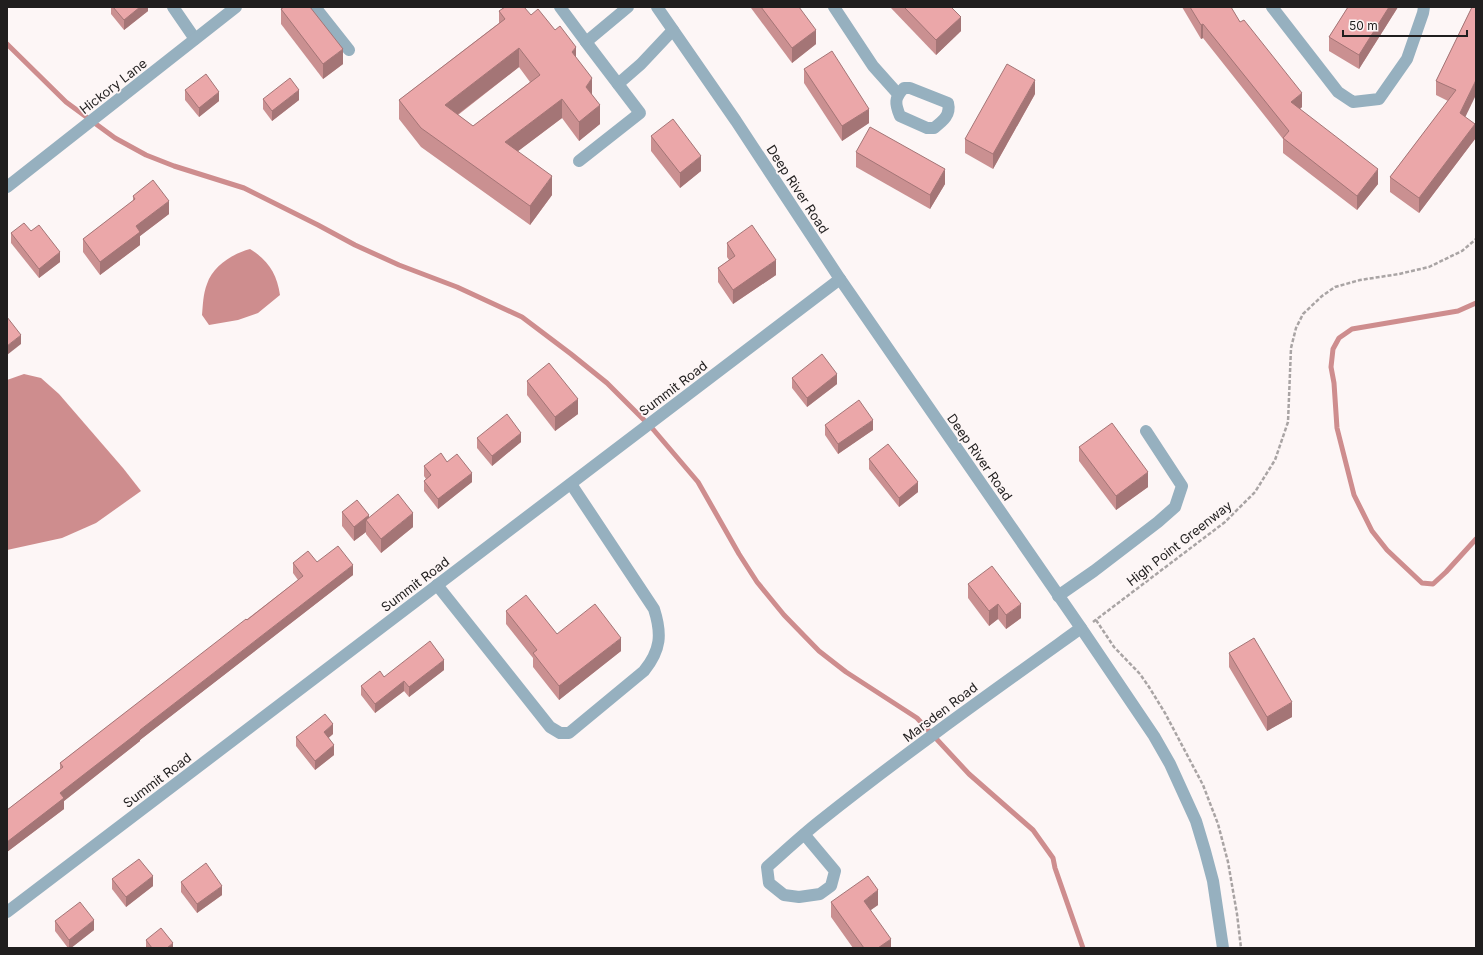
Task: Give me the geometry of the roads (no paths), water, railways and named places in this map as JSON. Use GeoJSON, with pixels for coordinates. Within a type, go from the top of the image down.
{"type":"FeatureCollection","features":[{"type":"Feature","properties":{"kind":"street"},"geometry":{"type":"LineString","coordinates":[[173,7],[195,39]]}},
{"type":"Feature","properties":{"kind":"street","name":"Hickory Lane"},"geometry":{"type":"LineString","coordinates":[[7,187],[236,7]]}},
{"type":"Feature","properties":{"kind":"street"},"geometry":{"type":"LineString","coordinates":[[315,7],[349,50]]}},
{"type":"Feature","properties":{"kind":"street"},"geometry":{"type":"LineString","coordinates":[[560,7],[640,113],[579,161]]}},
{"type":"Feature","properties":{"kind":"street"},"geometry":{"type":"LineString","coordinates":[[586,42],[628,7]]}},
{"type":"Feature","properties":{"kind":"street"},"geometry":{"type":"LineString","coordinates":[[834,7],[873,66],[898,94]]}},
{"type":"Feature","properties":{"kind":"street"},"geometry":{"type":"LineString","coordinates":[[1272,7],[1338,92],[1353,102],[1379,99],[1406,59],[1424,7]]}},
{"type":"Feature","properties":{"kind":"street","name":"Deep River Road"},"geometry":{"type":"LineString","coordinates":[[662,9],[673,30],[736,121],[840,279],[1154,736],[1170,764],[1196,821],[1205,851],[1215,895],[1223,948]]}},
{"type":"Feature","properties":{"kind":"street"},"geometry":{"type":"LineString","coordinates":[[618,84],[641,64],[673,30]]}},
{"type":"Feature","properties":{"kind":"street","name":"Summit Road"},"geometry":{"type":"LineString","coordinates":[[7,912],[840,279]]}},
{"type":"Feature","properties":{"kind":"street"},"geometry":{"type":"LineString","coordinates":[[1058,596],[1094,571],[1175,507],[1182,486],[1146,431]]}},
{"type":"Feature","properties":{"kind":"street"},"geometry":{"type":"LineString","coordinates":[[437,585],[550,727],[560,734],[569,733],[644,671],[652,662],[658,649],[659,636],[659,623],[654,609],[571,484]]}},
{"type":"Feature","properties":{"kind":"street","name":"Marsden Road"},"geometry":{"type":"LineString","coordinates":[[804,834],[988,694],[1081,628]]}},
{"type":"Feature","properties":{"kind":"street"},"geometry":{"type":"LineString","coordinates":[[804,834],[835,871],[831,886],[820,894],[799,897],[784,895],[769,883],[767,867],[804,834]]}},
{"type":"Feature","properties":{"kind":"waterway"},"geometry":{"type":"LineString","coordinates":[[7,44],[66,102],[115,138],[146,155],[174,166],[244,188],[355,245],[399,265],[457,287],[522,317],[607,383],[652,428],[698,482],[739,554],[757,582],[784,615],[819,651],[846,672],[917,718],[969,774],[1033,830],[1053,858],[1055,868],[1083,948]]}},
{"type":"Feature","properties":{"kind":"waterway"},"geometry":{"type":"LineString","coordinates":[[1476,303],[1458,311],[1352,329],[1339,338],[1333,349],[1331,367],[1334,383],[1337,428],[1354,495],[1372,531],[1387,550],[1422,583],[1433,584],[1476,539]]}}]}
